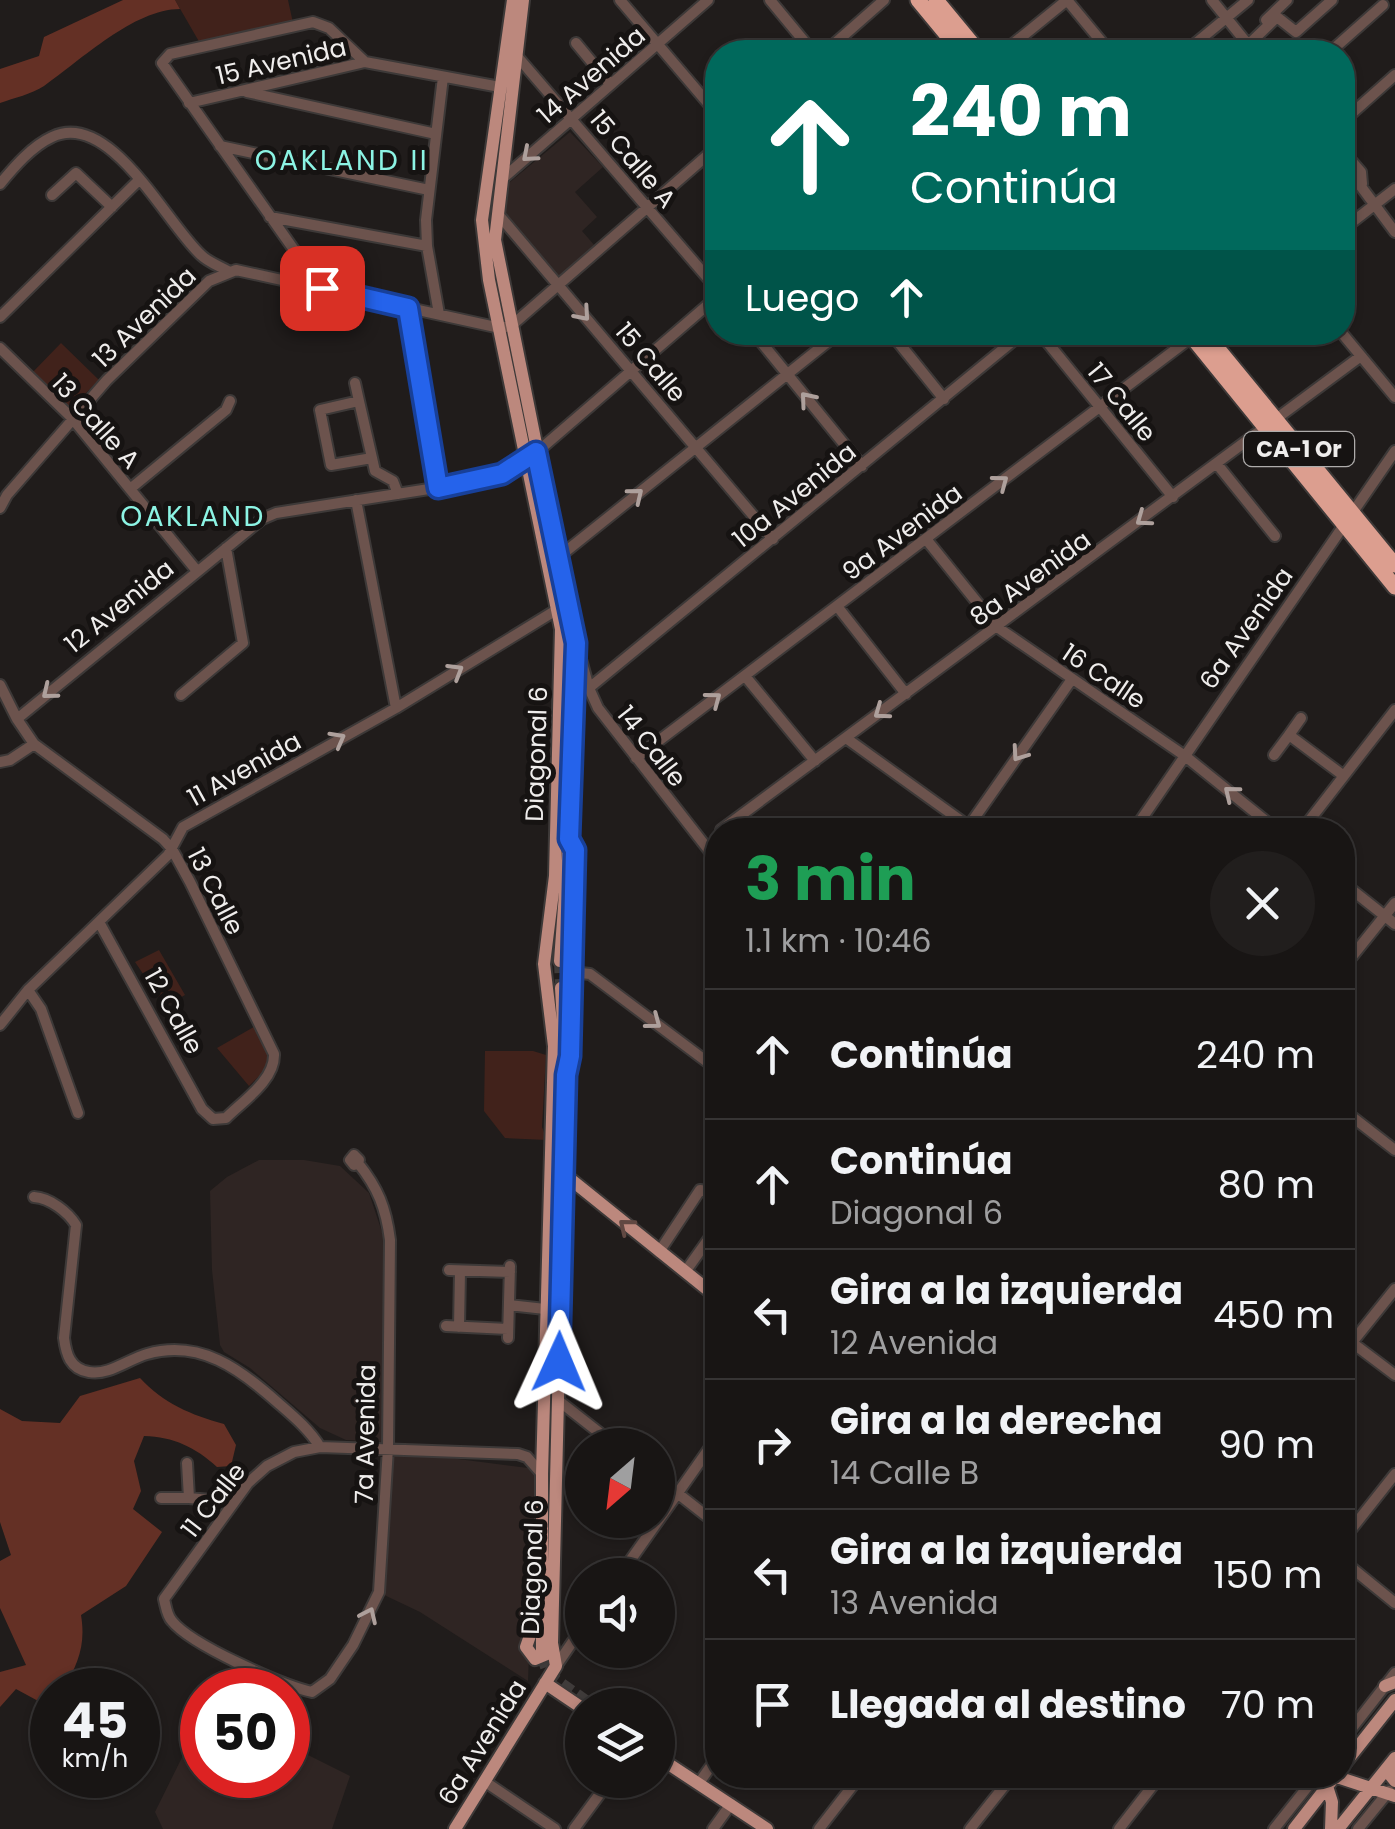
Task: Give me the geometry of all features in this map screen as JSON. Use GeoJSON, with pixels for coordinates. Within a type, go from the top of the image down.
{"type":"FeatureCollection","features":[{"type":"Feature","properties":{"kind":"highway"},"geometry":{"type":"LineString","coordinates":[[918,0],[951,40]]}},
{"type":"Feature","properties":{"kind":"highway"},"geometry":{"type":"LineString","coordinates":[[936,0],[968,40]]}},
{"type":"Feature","properties":{"kind":"highway","name":"CA-1 Or"},"geometry":{"type":"LineString","coordinates":[[1204,345],[1348,520],[1395,586]]}},
{"type":"Feature","properties":{"kind":"highway","name":"CA-1 Or"},"geometry":{"type":"LineString","coordinates":[[1348,520],[1395,565]]}},
{"type":"Feature","properties":{"kind":"main road","name":"Diagonal 6"},"geometry":{"type":"LineString","coordinates":[[522,2],[495,240],[506,327],[558,609],[560,696],[554,890],[544,964],[554,1048],[541,1517]]}},
{"type":"Feature","properties":{"kind":"main road","name":"Diagonal 6"},"geometry":{"type":"LineString","coordinates":[[506,327],[486,262],[482,220],[500,88],[522,2]]}},
{"type":"Feature","properties":{"kind":"main road","name":"Diagonal 6"},"geometry":{"type":"LineString","coordinates":[[532,456],[560,556],[576,643],[560,961]]}},
{"type":"Feature","properties":{"kind":"main road","name":"Diagonal 6"},"geometry":{"type":"LineString","coordinates":[[556,1666],[552,1643],[562,1207],[575,850],[569,839]]}},
{"type":"Feature","properties":{"kind":"main road"},"geometry":{"type":"LineString","coordinates":[[554,890],[557,897],[551,967],[568,981]]}},
{"type":"Feature","properties":{"kind":"main road"},"geometry":{"type":"LineString","coordinates":[[564,1174],[705,1288]]}},
{"type":"Feature","properties":{"kind":"main road"},"geometry":{"type":"LineString","coordinates":[[548,1228],[572,1194],[591,1197]]}},
{"type":"Feature","properties":{"kind":"main road"},"geometry":{"type":"LineString","coordinates":[[541,1517],[533,1533],[533,1627],[526,1648],[532,1657],[540,1659],[546,1657],[552,1643]]}},
{"type":"Feature","properties":{"kind":"main road"},"geometry":{"type":"LineString","coordinates":[[541,1517],[542,1656]]}},
{"type":"Feature","properties":{"kind":"main road","name":"6a Avenida"},"geometry":{"type":"LineString","coordinates":[[455,1829],[556,1666]]}},
{"type":"Feature","properties":{"kind":"main road"},"geometry":{"type":"LineString","coordinates":[[545,1683],[565,1697]]}},
{"type":"Feature","properties":{"kind":"main road"},"geometry":{"type":"LineString","coordinates":[[1355,1747],[1395,1700]]}},
{"type":"Feature","properties":{"kind":"main road"},"geometry":{"type":"LineString","coordinates":[[1355,1782],[1394,1787],[1393,1760]]}},
{"type":"Feature","properties":{"kind":"main road"},"geometry":{"type":"LineString","coordinates":[[1334,1829],[1393,1760]]}},
{"type":"Feature","properties":{"kind":"main road"},"geometry":{"type":"LineString","coordinates":[[675,1767],[705,1787]]}},
{"type":"Feature","properties":{"kind":"main road"},"geometry":{"type":"LineString","coordinates":[[706,1788],[767,1829]]}},
{"type":"Feature","properties":{"kind":"main road"},"geometry":{"type":"LineString","coordinates":[[1294,1829],[1322,1788]]}},
{"type":"Feature","properties":{"kind":"main road"},"geometry":{"type":"LineString","coordinates":[[1331,1788],[1334,1829]]}},
{"type":"Feature","properties":{"kind":"street"},"geometry":{"type":"LineString","coordinates":[[620,0],[705,100]]}},
{"type":"Feature","properties":{"kind":"street","name":"14 Avenida"},"geometry":{"type":"LineString","coordinates":[[501,180],[708,0]]}},
{"type":"Feature","properties":{"kind":"street"},"geometry":{"type":"LineString","coordinates":[[770,0],[803,40]]}},
{"type":"Feature","properties":{"kind":"street"},"geometry":{"type":"LineString","coordinates":[[839,40],[884,0]]}},
{"type":"Feature","properties":{"kind":"street"},"geometry":{"type":"LineString","coordinates":[[1018,40],[1067,0],[1100,40]]}},
{"type":"Feature","properties":{"kind":"street"},"geometry":{"type":"LineString","coordinates":[[1212,0],[1244,40]]}},
{"type":"Feature","properties":{"kind":"street"},"geometry":{"type":"LineString","coordinates":[[1200,40],[1248,0]]}},
{"type":"Feature","properties":{"kind":"street"},"geometry":{"type":"LineString","coordinates":[[1254,40],[1287,0]]}},
{"type":"Feature","properties":{"kind":"street"},"geometry":{"type":"LineString","coordinates":[[1255,40],[1278,18],[1296,32],[1332,0]]}},
{"type":"Feature","properties":{"kind":"street"},"geometry":{"type":"LineString","coordinates":[[1344,40],[1383,5]]}},
{"type":"Feature","properties":{"kind":"street"},"geometry":{"type":"LineString","coordinates":[[322,288],[162,63],[170,54],[321,23],[365,62]]}},
{"type":"Feature","properties":{"kind":"street"},"geometry":{"type":"LineString","coordinates":[[576,44],[610,84]]}},
{"type":"Feature","properties":{"kind":"street","name":"15 Calle A"},"geometry":{"type":"LineString","coordinates":[[516,56],[705,277]]}},
{"type":"Feature","properties":{"kind":"street","name":"15 Avenida"},"geometry":{"type":"LineString","coordinates":[[189,103],[365,62],[500,88]]}},
{"type":"Feature","properties":{"kind":"street"},"geometry":{"type":"LineString","coordinates":[[1355,109],[1395,75]]}},
{"type":"Feature","properties":{"kind":"street"},"geometry":{"type":"LineString","coordinates":[[439,314],[426,246],[443,77]]}},
{"type":"Feature","properties":{"kind":"street"},"geometry":{"type":"LineString","coordinates":[[240,91],[436,134]]}},
{"type":"Feature","properties":{"kind":"street"},"geometry":{"type":"LineString","coordinates":[[0,184],[40,144],[61,133],[95,137],[140,180],[202,257],[209,281]]}},
{"type":"Feature","properties":{"kind":"street"},"geometry":{"type":"LineString","coordinates":[[219,146],[429,190]]}},
{"type":"Feature","properties":{"kind":"street"},"geometry":{"type":"LineString","coordinates":[[506,327],[705,158]]}},
{"type":"Feature","properties":{"kind":"street"},"geometry":{"type":"LineString","coordinates":[[1355,165],[1361,172],[1362,184]]}},
{"type":"Feature","properties":{"kind":"street"},"geometry":{"type":"LineString","coordinates":[[52,195],[76,173],[112,207]]}},
{"type":"Feature","properties":{"kind":"street"},"geometry":{"type":"LineString","coordinates":[[1355,176],[1395,232]]}},
{"type":"Feature","properties":{"kind":"street"},"geometry":{"type":"LineString","coordinates":[[0,317],[140,180]]}},
{"type":"Feature","properties":{"kind":"street"},"geometry":{"type":"LineString","coordinates":[[1355,220],[1395,189]]}},
{"type":"Feature","properties":{"kind":"street","name":"15 Calle"},"geometry":{"type":"LineString","coordinates":[[497,213],[773,538]]}},
{"type":"Feature","properties":{"kind":"street"},"geometry":{"type":"LineString","coordinates":[[270,217],[426,246]]}},
{"type":"Feature","properties":{"kind":"street"},"geometry":{"type":"LineString","coordinates":[[202,257],[228,271]]}},
{"type":"Feature","properties":{"kind":"street","name":"13 Avenida"},"geometry":{"type":"LineString","coordinates":[[0,508],[72,418],[209,281],[228,271],[506,327]]}},
{"type":"Feature","properties":{"kind":"street","name":"12 Avenida"},"geometry":{"type":"LineString","coordinates":[[16,720],[262,519],[276,513],[502,474],[532,456],[705,304]]}},
{"type":"Feature","properties":{"kind":"street"},"geometry":{"type":"LineString","coordinates":[[408,308],[438,488]]}},
{"type":"Feature","properties":{"kind":"street"},"geometry":{"type":"LineString","coordinates":[[763,345],[862,466]]}},
{"type":"Feature","properties":{"kind":"street"},"geometry":{"type":"LineString","coordinates":[[560,556],[824,345]]}},
{"type":"Feature","properties":{"kind":"street"},"geometry":{"type":"LineString","coordinates":[[901,345],[944,398]]}},
{"type":"Feature","properties":{"kind":"street","name":"10a Avenida"},"geometry":{"type":"LineString","coordinates":[[588,688],[1008,345]]}},
{"type":"Feature","properties":{"kind":"street","name":"17 Calle"},"geometry":{"type":"LineString","coordinates":[[1050,345],[1173,496]]}},
{"type":"Feature","properties":{"kind":"street","name":"9a Avenida"},"geometry":{"type":"LineString","coordinates":[[636,758],[1181,345]]}},
{"type":"Feature","properties":{"kind":"street"},"geometry":{"type":"LineString","coordinates":[[1352,345],[1395,397]]}},
{"type":"Feature","properties":{"kind":"street","name":"13 Calle A"},"geometry":{"type":"LineString","coordinates":[[0,348],[72,418],[197,571]]}},
{"type":"Feature","properties":{"kind":"street","name":"8a Avenida"},"geometry":{"type":"LineString","coordinates":[[737,818],[1361,356]]}},
{"type":"Feature","properties":{"kind":"street"},"geometry":{"type":"LineString","coordinates":[[355,383],[375,471],[393,481],[398,494]]}},
{"type":"Feature","properties":{"kind":"street"},"geometry":{"type":"LineString","coordinates":[[130,489],[226,410],[230,401]]}},
{"type":"Feature","properties":{"kind":"street"},"geometry":{"type":"LineString","coordinates":[[359,402],[319,412],[328,460],[336,465],[372,458]]}},
{"type":"Feature","properties":{"kind":"street","name":"6a Avenida"},"geometry":{"type":"LineString","coordinates":[[1142,818],[1395,452]]}},
{"type":"Feature","properties":{"kind":"street"},"geometry":{"type":"LineString","coordinates":[[1218,464],[1275,536]]}},
{"type":"Feature","properties":{"kind":"street"},"geometry":{"type":"LineString","coordinates":[[356,500],[396,708]]}},
{"type":"Feature","properties":{"kind":"street","name":"16 Calle"},"geometry":{"type":"LineString","coordinates":[[926,539],[996,627],[1185,756],[1263,818]]}},
{"type":"Feature","properties":{"kind":"street"},"geometry":{"type":"LineString","coordinates":[[182,695],[243,643],[226,548]]}},
{"type":"Feature","properties":{"kind":"street"},"geometry":{"type":"LineString","coordinates":[[837,606],[906,694]]}},
{"type":"Feature","properties":{"kind":"street","name":"11 Avenida"},"geometry":{"type":"LineString","coordinates":[[0,1025],[28,990],[172,848],[183,827],[191,821],[396,708],[558,609]]}},
{"type":"Feature","properties":{"kind":"street","name":"14 Calle"},"geometry":{"type":"LineString","coordinates":[[576,643],[588,688],[598,708],[705,846]]}},
{"type":"Feature","properties":{"kind":"street"},"geometry":{"type":"LineString","coordinates":[[745,676],[815,761]]}},
{"type":"Feature","properties":{"kind":"street"},"geometry":{"type":"LineString","coordinates":[[977,818],[1072,679]]}},
{"type":"Feature","properties":{"kind":"street","name":"13 Calle"},"geometry":{"type":"LineString","coordinates":[[0,685],[16,720],[34,744],[172,848],[263,1026],[274,1062],[267,1077],[226,1118],[213,1120]]}},
{"type":"Feature","properties":{"kind":"street"},"geometry":{"type":"LineString","coordinates":[[1310,818],[1339,772],[1395,710]]}},
{"type":"Feature","properties":{"kind":"street"},"geometry":{"type":"LineString","coordinates":[[1274,755],[1300,718]]}},
{"type":"Feature","properties":{"kind":"street"},"geometry":{"type":"LineString","coordinates":[[1289,735],[1339,772]]}},
{"type":"Feature","properties":{"kind":"street"},"geometry":{"type":"LineString","coordinates":[[846,738],[954,818]]}},
{"type":"Feature","properties":{"kind":"street"},"geometry":{"type":"LineString","coordinates":[[0,762],[34,744]]}},
{"type":"Feature","properties":{"kind":"street"},"geometry":{"type":"LineString","coordinates":[[1355,892],[1395,924]]}},
{"type":"Feature","properties":{"kind":"street"},"geometry":{"type":"LineString","coordinates":[[1355,953],[1395,903]]}},
{"type":"Feature","properties":{"kind":"street","name":"12 Calle"},"geometry":{"type":"LineString","coordinates":[[100,922],[202,1109],[213,1120]]}},
{"type":"Feature","properties":{"kind":"street"},"geometry":{"type":"LineString","coordinates":[[568,981],[590,974],[705,1060]]}},
{"type":"Feature","properties":{"kind":"street"},"geometry":{"type":"LineString","coordinates":[[28,990],[42,1009],[78,1113]]}},
{"type":"Feature","properties":{"kind":"street"},"geometry":{"type":"LineString","coordinates":[[1355,1119],[1395,1150]]}},
{"type":"Feature","properties":{"kind":"street","name":"7a Avenida"},"geometry":{"type":"LineString","coordinates":[[210,1648],[296,1689],[312,1692],[330,1679],[353,1645],[379,1592],[388,1448],[389,1232],[386,1208],[373,1181],[358,1163]]}},
{"type":"Feature","properties":{"kind":"street"},"geometry":{"type":"LineString","coordinates":[[659,1252],[700,1190],[705,1191]]}},
{"type":"Feature","properties":{"kind":"street"},"geometry":{"type":"LineString","coordinates":[[34,1197],[45,1199],[68,1214],[76,1225],[64,1338],[66,1353],[76,1366],[100,1372],[150,1353],[194,1351],[219,1358],[245,1374],[320,1446]]}},
{"type":"Feature","properties":{"kind":"street"},"geometry":{"type":"LineString","coordinates":[[685,1272],[705,1244]]}},
{"type":"Feature","properties":{"kind":"street"},"geometry":{"type":"LineString","coordinates":[[446,1326],[508,1333],[510,1269],[455,1270],[458,1327]]}},
{"type":"Feature","properties":{"kind":"street"},"geometry":{"type":"LineString","coordinates":[[1355,1332],[1395,1289]]}},
{"type":"Feature","properties":{"kind":"street"},"geometry":{"type":"LineString","coordinates":[[509,1306],[545,1308]]}},
{"type":"Feature","properties":{"kind":"street"},"geometry":{"type":"LineString","coordinates":[[1355,1344],[1395,1375]]}},
{"type":"Feature","properties":{"kind":"street"},"geometry":{"type":"LineString","coordinates":[[559,1402],[592,1428]]}},
{"type":"Feature","properties":{"kind":"street","name":"11 Calle"},"geometry":{"type":"LineString","coordinates":[[210,1648],[190,1638],[170,1620],[164,1600],[232,1502],[257,1474],[276,1461],[320,1446],[518,1454],[528,1457],[542,1474]]}},
{"type":"Feature","properties":{"kind":"street"},"geometry":{"type":"LineString","coordinates":[[632,1558],[705,1454]]}},
{"type":"Feature","properties":{"kind":"street"},"geometry":{"type":"LineString","coordinates":[[187,1463],[182,1481],[189,1498]]}},
{"type":"Feature","properties":{"kind":"street"},"geometry":{"type":"LineString","coordinates":[[1355,1525],[1395,1474]]}},
{"type":"Feature","properties":{"kind":"street"},"geometry":{"type":"LineString","coordinates":[[677,1494],[705,1515]]}},
{"type":"Feature","properties":{"kind":"street"},"geometry":{"type":"LineString","coordinates":[[161,1498],[232,1502]]}},
{"type":"Feature","properties":{"kind":"street"},"geometry":{"type":"LineString","coordinates":[[1355,1571],[1395,1603]]}},
{"type":"Feature","properties":{"kind":"street","name":"6a Avenida"},"geometry":{"type":"LineString","coordinates":[[556,1666],[565,1653]]}},
{"type":"Feature","properties":{"kind":"street"},"geometry":{"type":"LineString","coordinates":[[1355,1726],[1395,1673]]}},
{"type":"Feature","properties":{"kind":"street"},"geometry":{"type":"LineString","coordinates":[[698,1783],[705,1774]]}},
{"type":"Feature","properties":{"kind":"street"},"geometry":{"type":"LineString","coordinates":[[484,1781],[555,1829]]}},
{"type":"Feature","properties":{"kind":"street"},"geometry":{"type":"LineString","coordinates":[[1358,1829],[1394,1787]]}},
{"type":"Feature","properties":{"kind":"street"},"geometry":{"type":"LineString","coordinates":[[819,1829],[852,1788]]}},
{"type":"Feature","properties":{"kind":"street"},"geometry":{"type":"LineString","coordinates":[[970,1829],[1003,1788]]}},
{"type":"Feature","properties":{"kind":"street"},"geometry":{"type":"LineString","coordinates":[[1119,1829],[1151,1788]]}},
{"type":"Feature","properties":{"kind":"street"},"geometry":{"type":"LineString","coordinates":[[1274,1829],[1317,1788]]}},
{"type":"Feature","properties":{"kind":"street"},"geometry":{"type":"LineString","coordinates":[[574,1829],[597,1798]]}},
{"type":"Feature","properties":{"kind":"street"},"geometry":{"type":"LineString","coordinates":[[713,1829],[731,1804]]}},
{"type":"Feature","properties":{"kind":"shaded area"},"geometry":{"type":"Polygon","coordinates":[[[123,0],[175,0],[180,9],[145,17],[91,50],[44,86],[0,103],[0,69],[39,56],[44,37],[123,0]]]}},
{"type":"Feature","properties":{"kind":"shaded area"},"geometry":{"type":"Polygon","coordinates":[[[175,0],[288,0],[293,23],[201,45],[175,0]]]}},
{"type":"Feature","properties":{"kind":"shaded area"},"geometry":{"type":"Polygon","coordinates":[[[570,132],[603,167],[575,192],[597,217],[582,231],[595,246],[559,278],[502,214],[503,188],[570,132]]]}},
{"type":"Feature","properties":{"kind":"shaded area"},"geometry":{"type":"Polygon","coordinates":[[[61,343],[99,380],[69,410],[31,374],[61,343]]]}},
{"type":"Feature","properties":{"kind":"shaded area"},"geometry":{"type":"Polygon","coordinates":[[[159,950],[185,995],[165,1006],[135,962],[159,950]]]}},
{"type":"Feature","properties":{"kind":"shaded area"},"geometry":{"type":"Polygon","coordinates":[[[261,1023],[273,1054],[268,1067],[249,1086],[217,1048],[261,1023]]]}},
{"type":"Feature","properties":{"kind":"shaded area"},"geometry":{"type":"Polygon","coordinates":[[[485,1051],[533,1051],[546,1055],[542,1127],[547,1140],[505,1138],[484,1111],[485,1051]]]}},
{"type":"Feature","properties":{"kind":"shaded area"},"geometry":{"type":"Polygon","coordinates":[[[259,1160],[304,1160],[340,1166],[369,1193],[386,1244],[382,1442],[346,1440],[320,1428],[220,1345],[212,1270],[210,1191],[259,1160]]]}},
{"type":"Feature","properties":{"kind":"shaded area"},"geometry":{"type":"Polygon","coordinates":[[[140,1378],[178,1407],[224,1424],[236,1445],[231,1466],[217,1467],[184,1444],[144,1436],[134,1461],[141,1491],[133,1509],[162,1532],[126,1586],[81,1615],[80,1654],[75,1668],[30,1668],[30,1697],[16,1689],[0,1707],[0,1672],[26,1665],[0,1608],[0,1561],[11,1555],[0,1522],[0,1409],[22,1421],[60,1423],[80,1396],[140,1378]]]}},
{"type":"Feature","properties":{"kind":"shaded area"},"geometry":{"type":"Polygon","coordinates":[[[389,1450],[536,1469],[528,1681],[420,1612],[380,1593],[389,1450]]]}},
{"type":"Feature","properties":{"kind":"shaded area"},"geometry":{"type":"Polygon","coordinates":[[[310,1756],[350,1776],[332,1829],[163,1829],[155,1812],[180,1761],[180,1798],[310,1798],[310,1756]]]}},
{"type":"Feature","properties":{"kind":"tunnel"},"geometry":{"type":"LineString","coordinates":[[560,961],[561,988]]}},
{"type":"Feature","properties":{"kind":"tunnel"},"geometry":{"type":"LineString","coordinates":[[542,1656],[549,1675],[567,1688]]}},
{"type":"Feature","properties":{"kind":"district","name":"OAKLAND II"},"geometry":{"type":"Point","coordinates":[342,160]}},
{"type":"Feature","properties":{"kind":"district","name":"OAKLAND"},"geometry":{"type":"Point","coordinates":[193,516]}},
{"type":"Feature","properties":{"kind":"route"},"geometry":{"type":"LineString","coordinates":[[322,288],[408,308],[438,488],[514,470],[536,452],[560,556],[576,643],[569,839],[575,850],[572,985],[559,1362]]}}]}
